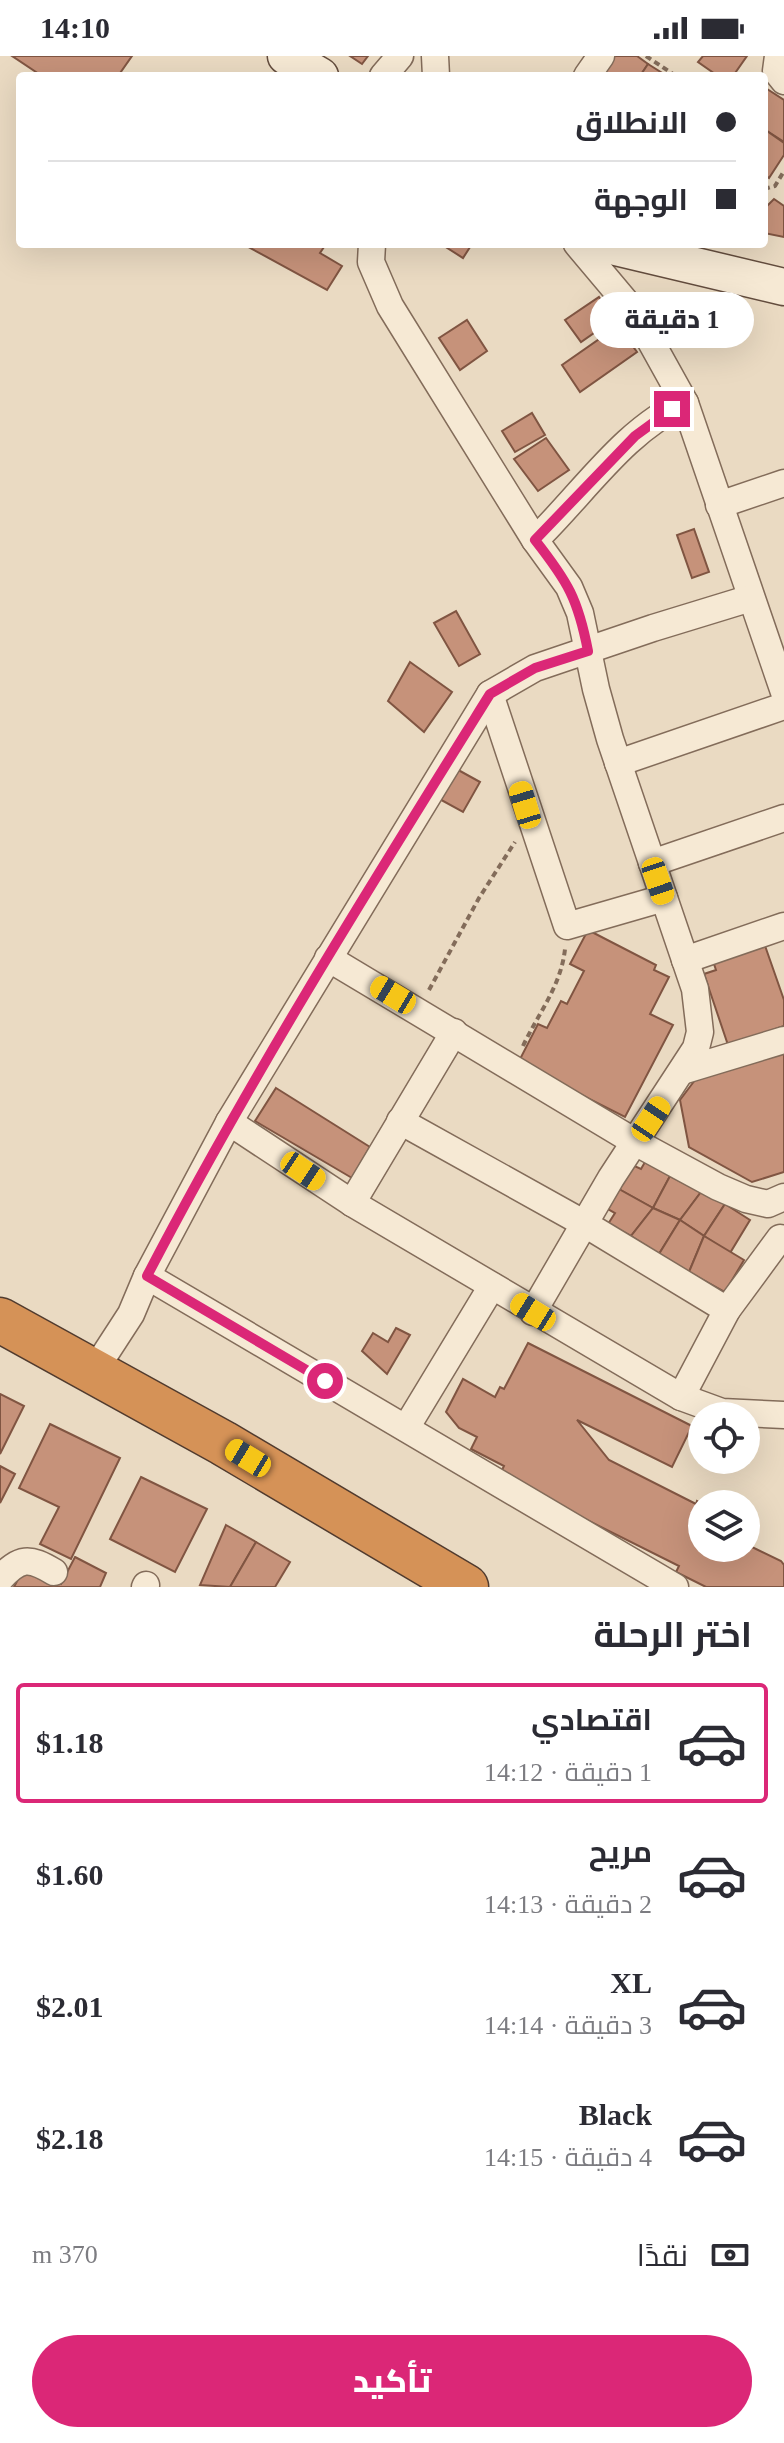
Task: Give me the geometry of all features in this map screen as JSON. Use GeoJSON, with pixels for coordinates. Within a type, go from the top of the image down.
{"type":"FeatureCollection","features":[{"type":"Feature","properties":{"kind":"highway"},"geometry":{"type":"LineString","coordinates":[[0,1320],[223,1443],[466,1587]]}},
{"type":"Feature","properties":{"kind":"street"},"geometry":{"type":"LineString","coordinates":[[286,56],[313,72]]}},
{"type":"Feature","properties":{"kind":"street"},"geometry":{"type":"LineString","coordinates":[[386,72],[400,56]]}},
{"type":"Feature","properties":{"kind":"street"},"geometry":{"type":"LineString","coordinates":[[778,56],[776,71],[784,81]]}},
{"type":"Feature","properties":{"kind":"street"},"geometry":{"type":"LineString","coordinates":[[372,248],[371,262],[390,306],[535,540],[569,587],[580,613],[596,689],[618,763],[695,989],[700,1032],[696,1048],[635,1142],[533,1312]]}},
{"type":"Feature","properties":{"kind":"street"},"geometry":{"type":"LineString","coordinates":[[580,248],[635,313],[685,403],[719,505],[766,611],[784,692]]}},
{"type":"Feature","properties":{"kind":"street"},"geometry":{"type":"LineString","coordinates":[[620,248],[784,287]]}},
{"type":"Feature","properties":{"kind":"street"},"geometry":{"type":"LineString","coordinates":[[535,540],[635,436],[685,403]]}},
{"type":"Feature","properties":{"kind":"street"},"geometry":{"type":"LineString","coordinates":[[719,505],[784,483]]}},
{"type":"Feature","properties":{"kind":"street"},"geometry":{"type":"LineString","coordinates":[[94,1371],[131,1314],[147,1276],[229,1122],[490,694],[535,668],[653,628],[766,611]]}},
{"type":"Feature","properties":{"kind":"street"},"geometry":{"type":"LineString","coordinates":[[490,694],[567,926],[664,898]]}},
{"type":"Feature","properties":{"kind":"street"},"geometry":{"type":"LineString","coordinates":[[618,763],[784,706]]}},
{"type":"Feature","properties":{"kind":"street"},"geometry":{"type":"LineString","coordinates":[[652,863],[784,818]]}},
{"type":"Feature","properties":{"kind":"street"},"geometry":{"type":"LineString","coordinates":[[685,960],[784,926]]}},
{"type":"Feature","properties":{"kind":"street"},"geometry":{"type":"LineString","coordinates":[[328,958],[418,1009],[635,1142],[734,1195],[776,1200],[782,1244],[727,1310],[681,1397]]}},
{"type":"Feature","properties":{"kind":"street"},"geometry":{"type":"LineString","coordinates":[[352,1203],[454,1032]]}},
{"type":"Feature","properties":{"kind":"street"},"geometry":{"type":"LineString","coordinates":[[682,1071],[784,1040]]}},
{"type":"Feature","properties":{"kind":"street"},"geometry":{"type":"LineString","coordinates":[[400,1121],[585,1224],[727,1310]]}},
{"type":"Feature","properties":{"kind":"street"},"geometry":{"type":"LineString","coordinates":[[229,1122],[352,1203],[681,1397],[722,1412],[784,1415]]}},
{"type":"Feature","properties":{"kind":"street"},"geometry":{"type":"LineString","coordinates":[[147,1276],[675,1587]]}},
{"type":"Feature","properties":{"kind":"street"},"geometry":{"type":"LineString","coordinates":[[406,1428],[492,1286]]}},
{"type":"Feature","properties":{"kind":"street"},"geometry":{"type":"LineString","coordinates":[[0,1579],[12,1565],[21,1562],[33,1561],[54,1572]]}},
{"type":"Feature","properties":{"kind":"path"},"geometry":{"type":"LineString","coordinates":[[646,56],[670,72]]}},
{"type":"Feature","properties":{"kind":"path"},"geometry":{"type":"LineString","coordinates":[[768,188],[775,186],[784,171]]}},
{"type":"Feature","properties":{"kind":"path"},"geometry":{"type":"LineString","coordinates":[[418,1009],[508,850],[533,829]]}},
{"type":"Feature","properties":{"kind":"path"},"geometry":{"type":"LineString","coordinates":[[512,1067],[555,990],[562,972],[567,926]]}},
{"type":"Feature","properties":{"kind":"building"},"geometry":{"type":"Polygon","coordinates":[[[12,56],[132,56],[121,72],[36,72],[12,56]]]}},
{"type":"Feature","properties":{"kind":"building"},"geometry":{"type":"Polygon","coordinates":[[[350,56],[368,56],[362,64],[350,56]]]}},
{"type":"Feature","properties":{"kind":"building"},"geometry":{"type":"Polygon","coordinates":[[[606,56],[637,56],[648,64],[643,72],[598,72],[606,56]]]}},
{"type":"Feature","properties":{"kind":"building"},"geometry":{"type":"Polygon","coordinates":[[[703,56],[747,56],[736,72],[712,72],[698,62],[703,56]]]}},
{"type":"Feature","properties":{"kind":"building"},"geometry":{"type":"Polygon","coordinates":[[[648,64],[661,72],[643,72],[648,64]]]}},
{"type":"Feature","properties":{"kind":"building"},"geometry":{"type":"Polygon","coordinates":[[[768,90],[784,100],[784,142],[768,132],[768,90]]]}},
{"type":"Feature","properties":{"kind":"building"},"geometry":{"type":"Polygon","coordinates":[[[768,132],[784,143],[784,155],[769,178],[768,132]]]}},
{"type":"Feature","properties":{"kind":"building"},"geometry":{"type":"Polygon","coordinates":[[[774,199],[784,206],[784,237],[768,234],[768,205],[774,199]]]}},
{"type":"Feature","properties":{"kind":"building"},"geometry":{"type":"Polygon","coordinates":[[[250,248],[323,248],[320,253],[342,266],[327,290],[250,248]]]}},
{"type":"Feature","properties":{"kind":"building"},"geometry":{"type":"Polygon","coordinates":[[[447,248],[469,248],[463,258],[447,248]]]}},
{"type":"Feature","properties":{"kind":"building"},"geometry":{"type":"Polygon","coordinates":[[[599,297],[614,319],[581,342],[565,320],[599,297]]]}},
{"type":"Feature","properties":{"kind":"building"},"geometry":{"type":"Polygon","coordinates":[[[467,320],[487,351],[460,370],[439,338],[467,320]]]}},
{"type":"Feature","properties":{"kind":"building"},"geometry":{"type":"Polygon","coordinates":[[[618,326],[637,352],[580,392],[562,365],[618,326]]]}},
{"type":"Feature","properties":{"kind":"building"},"geometry":{"type":"Polygon","coordinates":[[[532,413],[545,435],[515,452],[502,431],[532,413]]]}},
{"type":"Feature","properties":{"kind":"building"},"geometry":{"type":"Polygon","coordinates":[[[546,438],[569,470],[538,491],[514,459],[546,438]]]}},
{"type":"Feature","properties":{"kind":"building"},"geometry":{"type":"Polygon","coordinates":[[[694,529],[709,572],[692,578],[677,535],[694,529]]]}},
{"type":"Feature","properties":{"kind":"building"},"geometry":{"type":"Polygon","coordinates":[[[456,611],[480,654],[459,666],[434,623],[456,611]]]}},
{"type":"Feature","properties":{"kind":"building"},"geometry":{"type":"Polygon","coordinates":[[[410,662],[452,692],[424,732],[388,701],[410,662]]]}},
{"type":"Feature","properties":{"kind":"building"},"geometry":{"type":"Polygon","coordinates":[[[451,766],[480,782],[463,812],[434,796],[451,766]]]}},
{"type":"Feature","properties":{"kind":"building"},"geometry":{"type":"Polygon","coordinates":[[[588,930],[656,965],[654,970],[669,977],[650,1014],[673,1025],[625,1117],[518,1063],[538,1024],[547,1028],[561,1001],[567,1004],[584,971],[570,964],[588,930]]]}},
{"type":"Feature","properties":{"kind":"building"},"geometry":{"type":"Polygon","coordinates":[[[763,940],[784,1000],[784,1026],[728,1045],[704,974],[716,970],[712,958],[763,940]]]}},
{"type":"Feature","properties":{"kind":"building"},"geometry":{"type":"Polygon","coordinates":[[[784,1052],[784,1172],[752,1182],[689,1147],[680,1100],[695,1080],[784,1052]]]}},
{"type":"Feature","properties":{"kind":"building"},"geometry":{"type":"Polygon","coordinates":[[[276,1088],[370,1147],[352,1178],[255,1121],[276,1088]]]}},
{"type":"Feature","properties":{"kind":"building"},"geometry":{"type":"Polygon","coordinates":[[[645,1162],[670,1176],[653,1208],[617,1188],[630,1164],[641,1169],[645,1162]]]}},
{"type":"Feature","properties":{"kind":"building"},"geometry":{"type":"Polygon","coordinates":[[[670,1176],[701,1192],[680,1220],[653,1208],[670,1176]]]}},
{"type":"Feature","properties":{"kind":"building"},"geometry":{"type":"Polygon","coordinates":[[[617,1188],[653,1208],[631,1236],[608,1224],[615,1213],[604,1207],[617,1188]]]}},
{"type":"Feature","properties":{"kind":"building"},"geometry":{"type":"Polygon","coordinates":[[[701,1192],[725,1204],[704,1236],[680,1220],[701,1192]]]}},
{"type":"Feature","properties":{"kind":"building"},"geometry":{"type":"Polygon","coordinates":[[[725,1204],[750,1220],[730,1253],[704,1236],[725,1204]]]}},
{"type":"Feature","properties":{"kind":"building"},"geometry":{"type":"Polygon","coordinates":[[[653,1208],[680,1220],[659,1254],[631,1236],[653,1208]]]}},
{"type":"Feature","properties":{"kind":"building"},"geometry":{"type":"Polygon","coordinates":[[[680,1220],[704,1236],[689,1272],[659,1254],[680,1220]]]}},
{"type":"Feature","properties":{"kind":"building"},"geometry":{"type":"Polygon","coordinates":[[[704,1236],[744,1260],[725,1292],[689,1272],[704,1236]]]}},
{"type":"Feature","properties":{"kind":"building"},"geometry":{"type":"Polygon","coordinates":[[[396,1328],[410,1335],[387,1374],[362,1351],[373,1333],[388,1342],[396,1328]]]}},
{"type":"Feature","properties":{"kind":"building"},"geometry":{"type":"Polygon","coordinates":[[[528,1343],[688,1424],[688,1434],[672,1467],[577,1420],[609,1460],[688,1500],[688,1562],[760,1562],[760,1551],[784,1565],[784,1587],[706,1587],[676,1572],[679,1566],[499,1476],[504,1466],[471,1449],[477,1437],[459,1428],[446,1412],[463,1379],[495,1397],[500,1387],[504,1389],[528,1343]]]}},
{"type":"Feature","properties":{"kind":"building"},"geometry":{"type":"Polygon","coordinates":[[[0,1394],[24,1406],[0,1454],[0,1394]]]}},
{"type":"Feature","properties":{"kind":"building"},"geometry":{"type":"Polygon","coordinates":[[[50,1424],[120,1458],[71,1559],[40,1544],[59,1507],[19,1488],[50,1424]]]}},
{"type":"Feature","properties":{"kind":"building"},"geometry":{"type":"Polygon","coordinates":[[[0,1466],[15,1474],[0,1503],[0,1466]]]}},
{"type":"Feature","properties":{"kind":"building"},"geometry":{"type":"Polygon","coordinates":[[[141,1477],[207,1509],[175,1572],[110,1539],[141,1477]]]}},
{"type":"Feature","properties":{"kind":"building"},"geometry":{"type":"Polygon","coordinates":[[[226,1525],[256,1542],[230,1587],[200,1585],[226,1525]]]}},
{"type":"Feature","properties":{"kind":"building"},"geometry":{"type":"Polygon","coordinates":[[[256,1542],[290,1562],[275,1587],[230,1587],[256,1542]]]}},
{"type":"Feature","properties":{"kind":"building"},"geometry":{"type":"Polygon","coordinates":[[[75,1557],[106,1573],[100,1587],[14,1587],[25,1566],[61,1584],[75,1557]]]}},
{"type":"Feature","properties":{"kind":"route"},"geometry":{"type":"LineString","coordinates":[[325,1381],[147,1276],[229,1122],[490,694],[535,668],[588,651],[580,613],[569,587],[535,540],[635,436],[672,409]]}}]}
